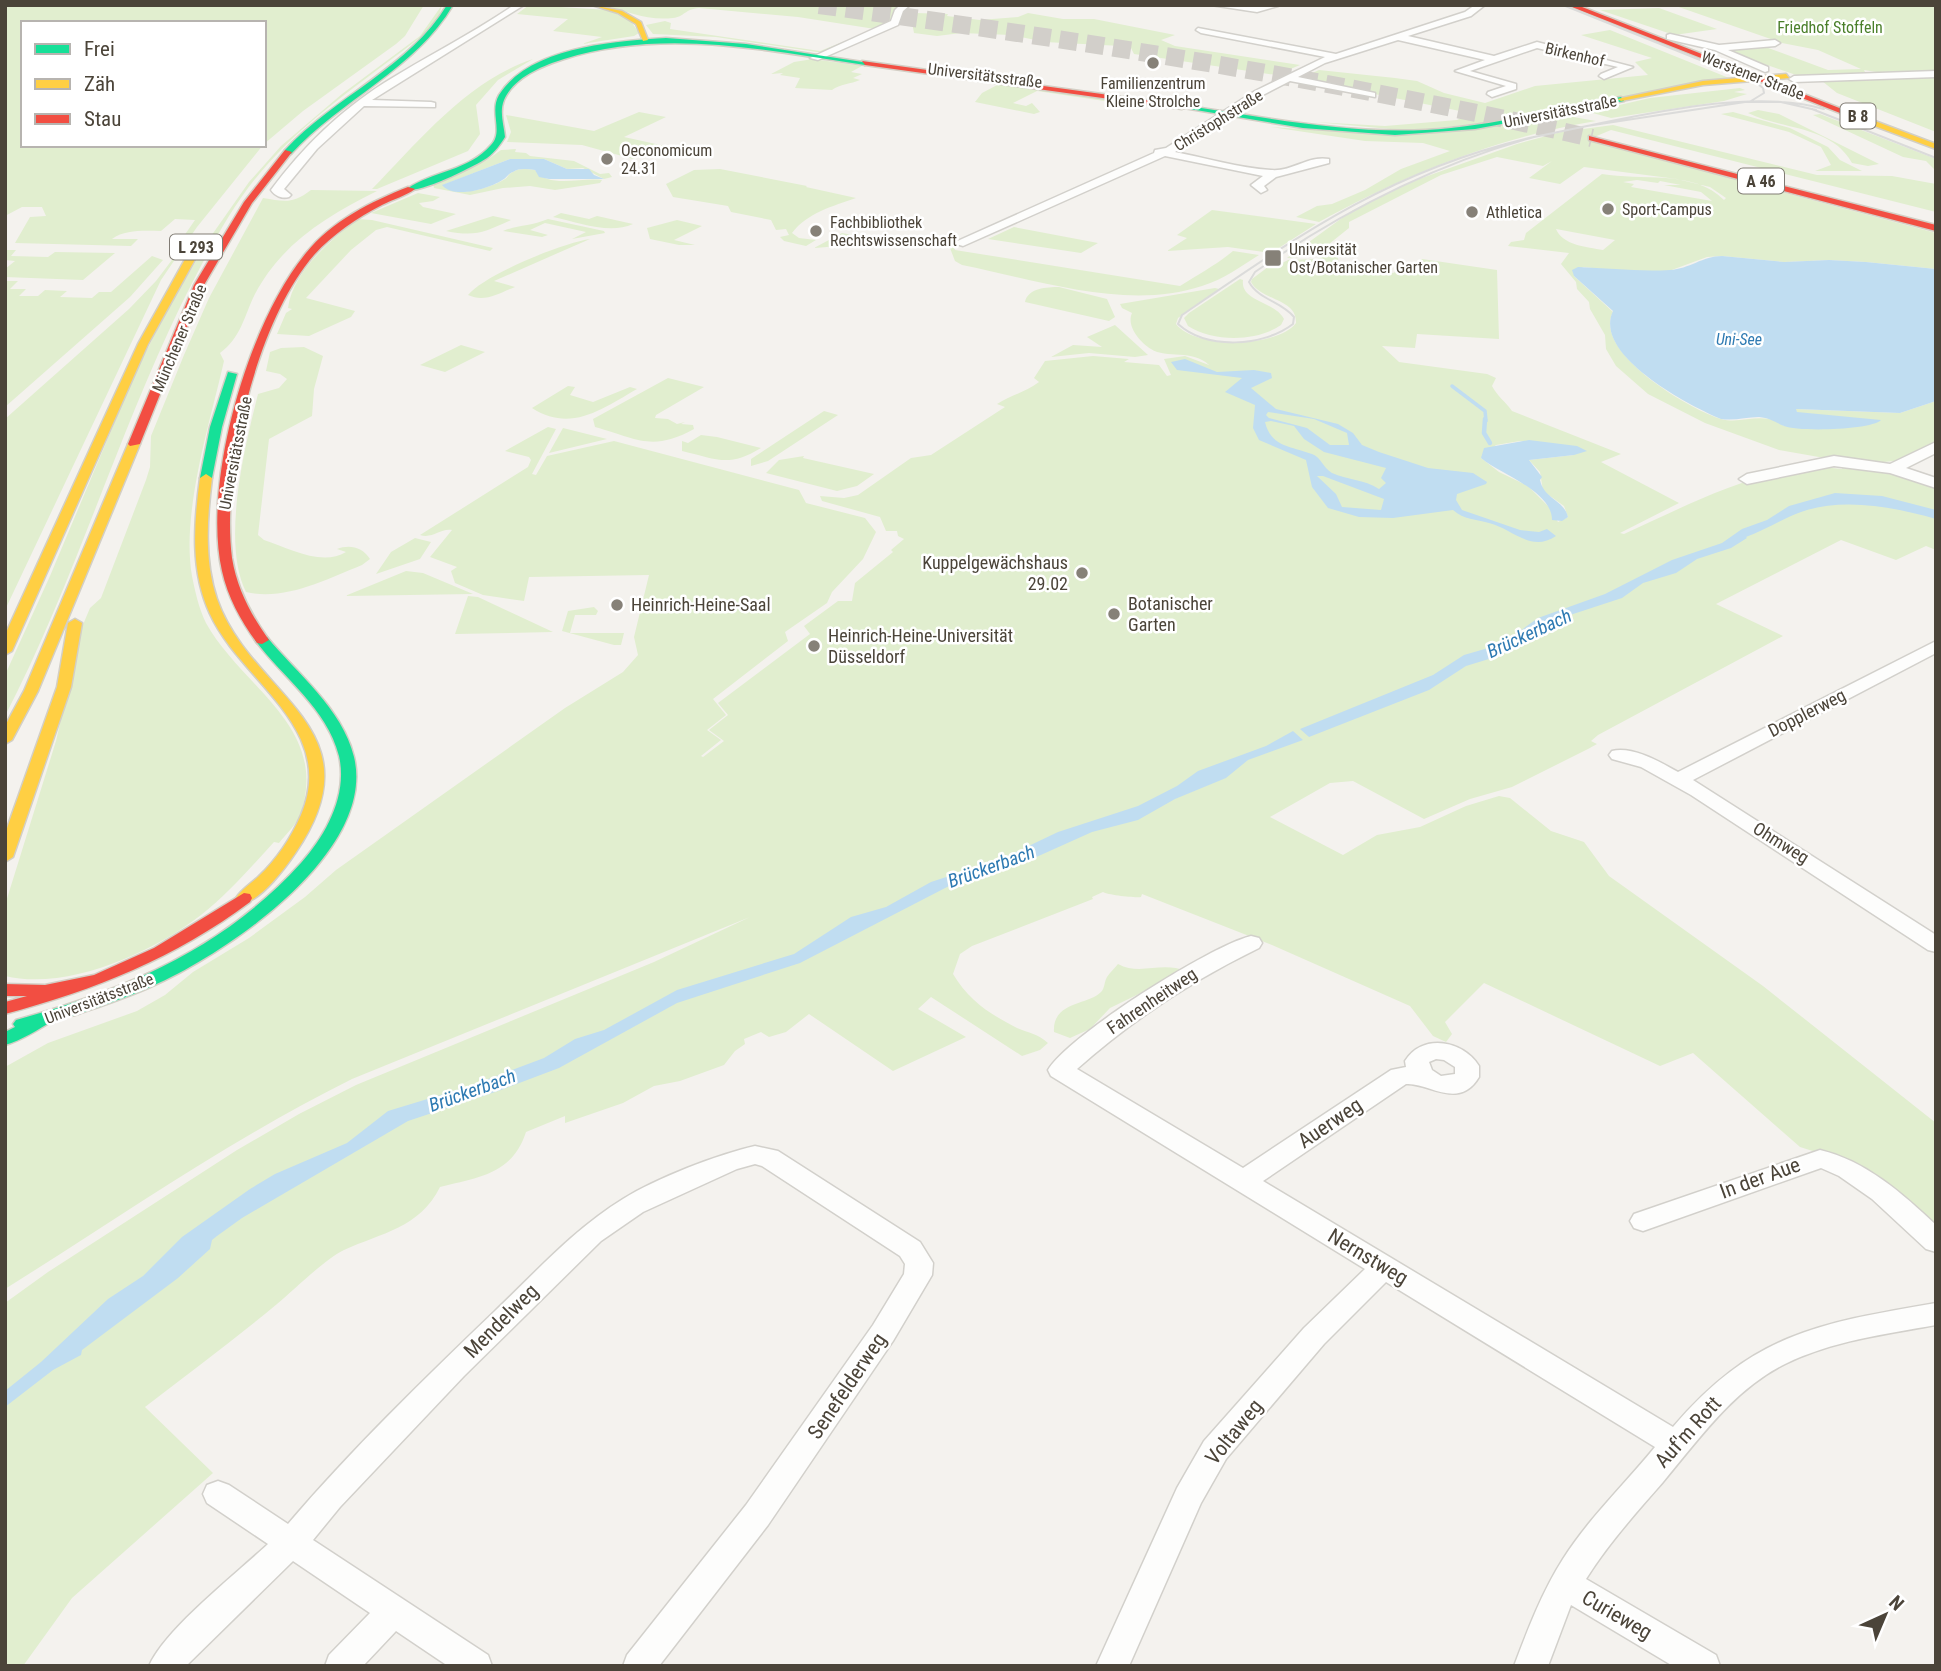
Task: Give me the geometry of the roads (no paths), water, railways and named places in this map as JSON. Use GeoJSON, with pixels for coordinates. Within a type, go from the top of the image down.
{"type":"FeatureCollection","features":[{"type":"Feature","properties":{"kind":"main road"},"geometry":{"type":"LineString","coordinates":[[255,166],[307,116],[416,35],[429,20],[436,5]]}},
{"type":"Feature","properties":{"kind":"main road","name":"Werstener Straße"},"geometry":{"type":"LineString","coordinates":[[1570,5],[1734,73],[1775,77],[1833,96],[1936,139]]}},
{"type":"Feature","properties":{"kind":"main road","name":"Werstener Straße"},"geometry":{"type":"LineString","coordinates":[[1579,5],[1775,77],[1936,147]]}},
{"type":"Feature","properties":{"kind":"main road"},"geometry":{"type":"LineString","coordinates":[[589,6],[628,15],[641,25],[644,39]]}},
{"type":"Feature","properties":{"kind":"main road","name":"Münchener Straße"},"geometry":{"type":"LineString","coordinates":[[5,740],[30,691],[82,573],[200,285],[248,202],[292,146],[339,104],[420,43],[456,9]]}},
{"type":"Feature","properties":{"kind":"main road","name":"Universitätsstraße"},"geometry":{"type":"LineString","coordinates":[[5,1028],[44,1020],[104,999],[156,977],[232,936],[298,881],[334,830],[342,812],[346,761],[342,742],[324,711],[261,640],[247,619],[233,589],[224,542],[223,517],[228,474],[247,390],[275,308],[289,279],[316,246],[340,224],[381,201],[468,165],[496,148],[501,141],[502,128],[497,109],[510,84],[573,53],[644,39]]}},
{"type":"Feature","properties":{"kind":"main road","name":"Universitätsstraße"},"geometry":{"type":"LineString","coordinates":[[286,258],[316,229],[346,210],[484,147],[490,134],[483,105],[493,89],[510,74],[573,49],[644,39],[732,43],[1325,127],[1402,132],[1445,130],[1628,98],[1775,77]]}},
{"type":"Feature","properties":{"kind":"main road","name":"Universitätsstraße"},"geometry":{"type":"LineString","coordinates":[[1628,98],[1734,73]]}},
{"type":"Feature","properties":{"kind":"main road"},"geometry":{"type":"LineString","coordinates":[[1826,77],[1819,82],[1835,93],[1833,96]]}},
{"type":"Feature","properties":{"kind":"main road","name":"A 46"},"geometry":{"type":"LineString","coordinates":[[1936,219],[1598,135],[1936,228]]}},
{"type":"Feature","properties":{"kind":"main road","name":"Münchener Straße"},"geometry":{"type":"LineString","coordinates":[[5,651],[118,391],[169,291],[209,228]]}},
{"type":"Feature","properties":{"kind":"main road"},"geometry":{"type":"LineString","coordinates":[[267,289],[277,272]]}},
{"type":"Feature","properties":{"kind":"main road","name":"Universitätsstraße"},"geometry":{"type":"LineString","coordinates":[[5,1008],[59,994],[144,960],[217,919],[254,889],[289,851],[311,813],[316,797],[318,764],[307,733],[232,640],[218,616],[207,584],[203,520],[207,477],[217,425],[239,355],[258,307]]}},
{"type":"Feature","properties":{"kind":"main road"},"geometry":{"type":"LineString","coordinates":[[5,858],[64,687],[72,630],[88,588],[82,573]]}},
{"type":"Feature","properties":{"kind":"main road"},"geometry":{"type":"LineString","coordinates":[[5,990],[36,991],[82,985]]}},
{"type":"Feature","properties":{"kind":"main road"},"geometry":{"type":"LineString","coordinates":[[5,1039],[44,1020]]}},
{"type":"Feature","properties":{"kind":"street"},"geometry":{"type":"LineString","coordinates":[[285,195],[277,190],[296,166],[362,103],[387,85],[520,5]]}},
{"type":"Feature","properties":{"kind":"street"},"geometry":{"type":"LineString","coordinates":[[818,57],[894,24],[899,17],[899,10],[906,5]]}},
{"type":"Feature","properties":{"kind":"street"},"geometry":{"type":"LineString","coordinates":[[1215,5],[1257,9],[1275,6]]}},
{"type":"Feature","properties":{"kind":"street"},"geometry":{"type":"LineString","coordinates":[[1261,5],[1275,6]]}},
{"type":"Feature","properties":{"kind":"street","name":"Christophstraße"},"geometry":{"type":"LineString","coordinates":[[958,243],[1108,178],[1119,173],[1120,169],[1191,138],[1229,112],[1334,56],[1468,14],[1481,5]]}},
{"type":"Feature","properties":{"kind":"street"},"geometry":{"type":"LineString","coordinates":[[1201,31],[1334,56]]}},
{"type":"Feature","properties":{"kind":"street"},"geometry":{"type":"LineString","coordinates":[[1399,37],[1495,59]]}},
{"type":"Feature","properties":{"kind":"street","name":"Werstener Straße"},"geometry":{"type":"LineString","coordinates":[[1670,37],[1719,48],[1775,77]]}},
{"type":"Feature","properties":{"kind":"street","name":"Birkenhof"},"geometry":{"type":"LineString","coordinates":[[1492,94],[1512,87],[1511,84],[1460,71],[1538,43],[1559,40]]}},
{"type":"Feature","properties":{"kind":"street","name":"Werstener Straße"},"geometry":{"type":"LineString","coordinates":[[1719,48],[1775,43]]}},
{"type":"Feature","properties":{"kind":"street","name":"Birkenhof"},"geometry":{"type":"LineString","coordinates":[[1537,45],[1628,66],[1604,76]]}},
{"type":"Feature","properties":{"kind":"street"},"geometry":{"type":"LineString","coordinates":[[1775,77],[1936,74]]}},
{"type":"Feature","properties":{"kind":"street"},"geometry":{"type":"LineString","coordinates":[[1775,77],[1856,76]]}},
{"type":"Feature","properties":{"kind":"street"},"geometry":{"type":"LineString","coordinates":[[1289,78],[1383,98]]}},
{"type":"Feature","properties":{"kind":"street"},"geometry":{"type":"LineString","coordinates":[[362,103],[431,105]]}},
{"type":"Feature","properties":{"kind":"street"},"geometry":{"type":"LineString","coordinates":[[1159,152],[1273,174],[1296,170],[1311,162],[1325,161]]}},
{"type":"Feature","properties":{"kind":"street"},"geometry":{"type":"LineString","coordinates":[[1261,190],[1257,185],[1273,174]]}},
{"type":"Feature","properties":{"kind":"street"},"geometry":{"type":"LineString","coordinates":[[1892,469],[1936,447]]}},
{"type":"Feature","properties":{"kind":"street"},"geometry":{"type":"LineString","coordinates":[[1747,479],[1834,461],[1892,469],[1936,483]]}},
{"type":"Feature","properties":{"kind":"street","name":"Dopplerweg"},"geometry":{"type":"LineString","coordinates":[[1678,779],[1936,646]]}},
{"type":"Feature","properties":{"kind":"street","name":"Ohmweg"},"geometry":{"type":"LineString","coordinates":[[1619,755],[1648,763],[1678,779],[1936,945]]}},
{"type":"Feature","properties":{"kind":"street","name":"Fahrenheitweg"},"geometry":{"type":"LineString","coordinates":[[1060,1070],[1134,1012],[1202,968],[1251,943]]}},
{"type":"Feature","properties":{"kind":"street","name":"Nernstweg"},"geometry":{"type":"LineString","coordinates":[[1060,1070],[1675,1444]]}},
{"type":"Feature","properties":{"kind":"street","name":"Auerweg"},"geometry":{"type":"LineString","coordinates":[[1243,1181],[1400,1076],[1420,1074]]}},
{"type":"Feature","properties":{"kind":"street","name":"Mendelweg"},"geometry":{"type":"LineString","coordinates":[[165,1666],[188,1639],[293,1541],[372,1452],[534,1288],[606,1222],[643,1201],[730,1161],[749,1156]]}},
{"type":"Feature","properties":{"kind":"street","name":"Senefelderweg"},"geometry":{"type":"LineString","coordinates":[[639,1666],[757,1515],[824,1421],[883,1333],[919,1268],[910,1249],[852,1210],[769,1158],[749,1156]]}},
{"type":"Feature","properties":{"kind":"street","name":"In der Aue"},"geometry":{"type":"LineString","coordinates":[[1643,1220],[1808,1161],[1821,1159],[1840,1165],[1860,1177],[1936,1242]]}},
{"type":"Feature","properties":{"kind":"street","name":"Voltaweg"},"geometry":{"type":"LineString","coordinates":[[1112,1666],[1188,1497],[1215,1450],[1314,1336],[1384,1267]]}},
{"type":"Feature","properties":{"kind":"street","name":"Auf'm Rott"},"geometry":{"type":"LineString","coordinates":[[1531,1666],[1566,1585],[1583,1556],[1675,1444],[1729,1386],[1774,1356],[1807,1342],[1936,1314]]}},
{"type":"Feature","properties":{"kind":"street"},"geometry":{"type":"LineString","coordinates":[[218,1494],[293,1541],[477,1666]]}},
{"type":"Feature","properties":{"kind":"street","name":"Curieweg"},"geometry":{"type":"LineString","coordinates":[[1566,1585],[1704,1666]]}},
{"type":"Feature","properties":{"kind":"street"},"geometry":{"type":"LineString","coordinates":[[341,1666],[394,1611]]}},
{"type":"Feature","properties":{"kind":"water"},"geometry":{"type":"Polygon","coordinates":[[[510,159],[544,159],[567,169],[589,169],[594,175],[604,179],[549,179],[539,177],[535,170],[523,169],[491,186],[473,191],[455,192],[442,185],[510,159]]]}},
{"type":"Feature","properties":{"kind":"water","name":"Uni-See"},"geometry":{"type":"Polygon","coordinates":[[[1722,256],[1784,262],[1866,262],[1936,269],[1936,401],[1900,413],[1796,409],[1797,412],[1881,420],[1850,428],[1792,428],[1759,417],[1721,419],[1668,391],[1630,361],[1617,345],[1610,328],[1613,311],[1574,276],[1572,270],[1578,267],[1670,270],[1722,256]]]}},
{"type":"Feature","properties":{"kind":"water"},"geometry":{"type":"Polygon","coordinates":[[[1185,359],[1217,372],[1254,370],[1271,373],[1272,378],[1251,388],[1276,409],[1338,424],[1353,433],[1362,445],[1428,468],[1473,473],[1487,482],[1457,494],[1456,500],[1462,510],[1520,530],[1539,532],[1547,529],[1556,536],[1547,541],[1530,541],[1453,510],[1393,518],[1359,517],[1328,508],[1312,487],[1306,460],[1259,440],[1253,428],[1255,405],[1225,392],[1242,378],[1177,370],[1171,362],[1185,359]],[[1268,412],[1266,415],[1269,418],[1307,428],[1330,445],[1349,445],[1347,433],[1314,419],[1268,412]],[[1265,422],[1277,441],[1315,455],[1332,473],[1379,489],[1386,483],[1381,478],[1386,468],[1324,452],[1304,439],[1294,426],[1265,422]],[[1317,476],[1336,494],[1342,507],[1381,510],[1384,499],[1317,476]]]}},
{"type":"Feature","properties":{"kind":"water"},"geometry":{"type":"Polygon","coordinates":[[[1529,440],[1577,446],[1587,451],[1529,460],[1542,477],[1542,486],[1566,511],[1568,517],[1562,521],[1552,520],[1544,500],[1535,492],[1481,458],[1484,448],[1529,440]]]}},
{"type":"Feature","properties":{"kind":"water","name":"Brückerbach"},"geometry":{"type":"Polygon","coordinates":[[[1835,493],[1882,496],[1936,510],[1936,519],[1886,508],[1851,504],[1801,512],[1746,537],[1731,548],[1697,559],[1676,573],[1643,583],[1622,598],[1564,617],[1502,655],[1466,666],[1429,690],[1309,737],[1300,729],[1433,675],[1464,655],[1502,644],[1538,618],[1605,594],[1672,560],[1722,543],[1742,529],[1767,520],[1789,506],[1835,493]]]}},
{"type":"Feature","properties":{"kind":"water","name":"Brückerbach"},"geometry":{"type":"Polygon","coordinates":[[[1293,731],[1303,740],[1248,760],[1226,778],[1175,799],[1138,820],[1092,832],[1023,863],[951,885],[800,963],[677,1003],[559,1068],[408,1121],[242,1218],[212,1240],[210,1249],[178,1278],[82,1350],[81,1355],[53,1370],[5,1407],[5,1391],[41,1362],[108,1299],[143,1276],[182,1237],[275,1174],[347,1143],[388,1111],[467,1087],[544,1058],[575,1039],[604,1030],[677,990],[794,954],[851,917],[886,907],[931,882],[1001,859],[1058,832],[1138,806],[1177,786],[1198,771],[1266,746],[1293,731]]]}},
{"type":"Feature","properties":{"kind":"waterway"},"geometry":{"type":"LineString","coordinates":[[1452,386],[1485,411],[1486,421]]}},
{"type":"Feature","properties":{"kind":"waterway"},"geometry":{"type":"LineString","coordinates":[[1485,419],[1484,433],[1490,443]]}},
{"type":"Feature","properties":{"kind":"tunnel"},"geometry":{"type":"LineString","coordinates":[[819,5],[1207,63],[1400,98],[1592,138]]}},
{"type":"Feature","properties":{"kind":"tram line"},"geometry":{"type":"LineString","coordinates":[[1563,5],[1755,82],[1763,88],[1764,93],[1751,101]]}},
{"type":"Feature","properties":{"kind":"tram line"},"geometry":{"type":"LineString","coordinates":[[1587,126],[1674,109],[1737,102],[1797,103],[1824,109]]}},
{"type":"Feature","properties":{"kind":"tram line"},"geometry":{"type":"LineString","coordinates":[[1587,126],[1745,102],[1781,102],[1813,109]]}},
{"type":"Feature","properties":{"kind":"tram line"},"geometry":{"type":"LineString","coordinates":[[1813,109],[1936,158]]}},
{"type":"Feature","properties":{"kind":"tram line"},"geometry":{"type":"LineString","coordinates":[[1534,137],[1587,126]]}},
{"type":"Feature","properties":{"kind":"tram line"},"geometry":{"type":"LineString","coordinates":[[1534,137],[1459,161],[1388,193],[1354,210],[1255,272],[1249,282],[1253,288],[1294,317],[1293,324],[1281,332],[1251,341],[1219,341],[1204,338],[1178,324],[1182,315],[1266,258],[1349,208],[1436,167],[1534,137]]}},
{"type":"Feature","properties":{"kind":"place","name":"Familienzentrum Kleine Strolche"},"geometry":{"type":"Point","coordinates":[1153,63]}},
{"type":"Feature","properties":{"kind":"place","name":"Oeconomicum 24.31"},"geometry":{"type":"Point","coordinates":[607,159]}},
{"type":"Feature","properties":{"kind":"place","name":"Sport-Campus"},"geometry":{"type":"Point","coordinates":[1608,209]}},
{"type":"Feature","properties":{"kind":"place","name":"Athletica"},"geometry":{"type":"Point","coordinates":[1472,212]}},
{"type":"Feature","properties":{"kind":"place","name":"Fachbibliothek Rechtswissenschaft"},"geometry":{"type":"Point","coordinates":[816,231]}},
{"type":"Feature","properties":{"kind":"place","name":"Universität Ost/Botanischer Garten"},"geometry":{"type":"Point","coordinates":[1273,258]}},
{"type":"Feature","properties":{"kind":"place","name":"Kuppelgewächshaus 29.02"},"geometry":{"type":"Point","coordinates":[1082,573]}},
{"type":"Feature","properties":{"kind":"place","name":"Heinrich-Heine-Saal"},"geometry":{"type":"Point","coordinates":[617,605]}},
{"type":"Feature","properties":{"kind":"place","name":"Botanischer Garten"},"geometry":{"type":"Point","coordinates":[1114,614]}},
{"type":"Feature","properties":{"kind":"place","name":"Heinrich-Heine-Universität Düsseldorf"},"geometry":{"type":"Point","coordinates":[814,646]}},
{"type":"Feature","properties":{"kind":"park label","name":"Friedhof Stoffeln"},"geometry":{"type":"Point","coordinates":[1830,27]}}]}
